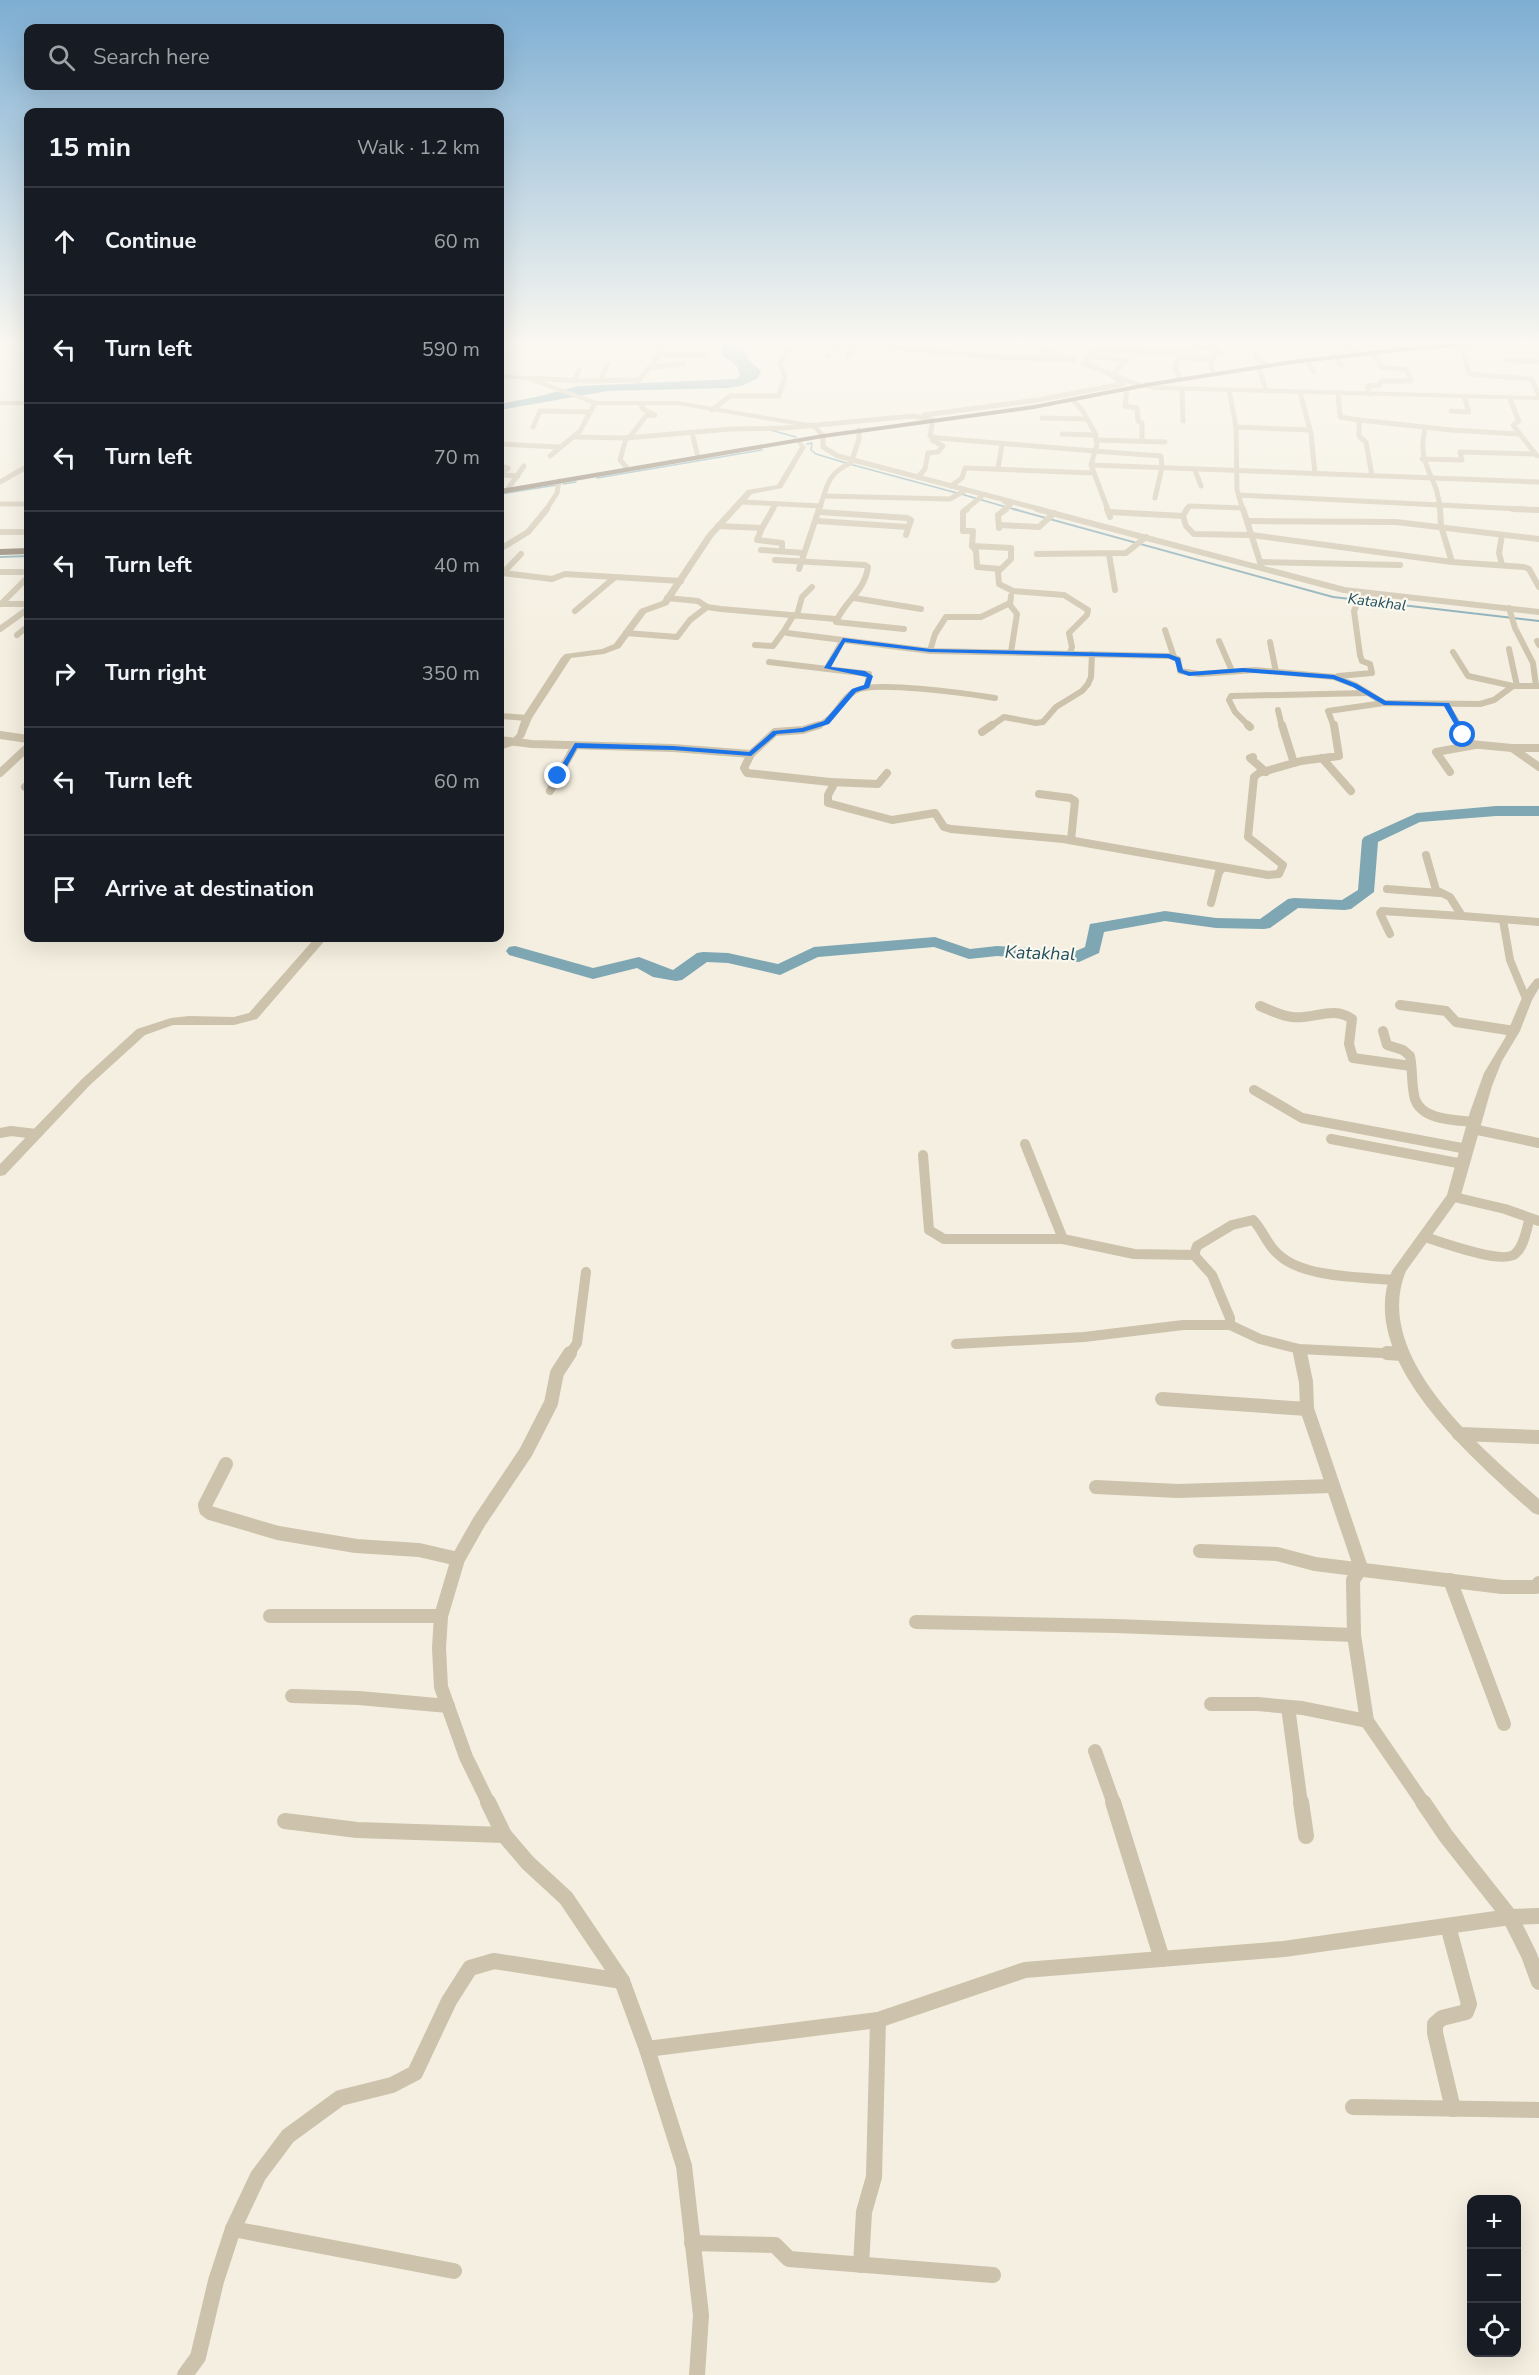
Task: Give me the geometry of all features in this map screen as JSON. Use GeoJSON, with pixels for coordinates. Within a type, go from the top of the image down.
{"type":"FeatureCollection","features":[{"type":"Feature","properties":{"kind":"main road"},"geometry":{"type":"LineString","coordinates":[[504,491],[737,451]]}},
{"type":"Feature","properties":{"kind":"main road"},"geometry":{"type":"LineString","coordinates":[[0,552],[24,551]]}},
{"type":"Feature","properties":{"kind":"street"},"geometry":{"type":"LineString","coordinates":[[550,456],[556,451]]}},
{"type":"Feature","properties":{"kind":"street"},"geometry":{"type":"LineString","coordinates":[[623,451],[620,460],[627,469]]}},
{"type":"Feature","properties":{"kind":"street"},"geometry":{"type":"LineString","coordinates":[[696,451],[698,457]]}},
{"type":"Feature","properties":{"kind":"street"},"geometry":{"type":"LineString","coordinates":[[504,746],[514,742],[521,735],[527,718],[568,656],[612,649],[644,611],[665,603],[718,526],[752,491],[780,488],[801,451]]}},
{"type":"Feature","properties":{"kind":"street"},"geometry":{"type":"LineString","coordinates":[[828,451],[850,459],[954,486],[979,496]]}},
{"type":"Feature","properties":{"kind":"street"},"geometry":{"type":"LineString","coordinates":[[798,569],[817,521],[830,477],[839,468],[851,463],[850,459],[854,451]]}},
{"type":"Feature","properties":{"kind":"street"},"geometry":{"type":"LineString","coordinates":[[918,477],[925,469],[928,453],[939,451]]}},
{"type":"Feature","properties":{"kind":"street"},"geometry":{"type":"LineString","coordinates":[[998,468],[1001,451]]}},
{"type":"Feature","properties":{"kind":"street"},"geometry":{"type":"LineString","coordinates":[[1109,527],[1109,512],[1091,465],[1094,451],[1160,455],[1163,468],[1155,498]]}},
{"type":"Feature","properties":{"kind":"street"},"geometry":{"type":"LineString","coordinates":[[1236,451],[1239,495],[1261,565]]}},
{"type":"Feature","properties":{"kind":"street"},"geometry":{"type":"LineString","coordinates":[[1312,451],[1315,474]]}},
{"type":"Feature","properties":{"kind":"street"},"geometry":{"type":"LineString","coordinates":[[1368,451],[1372,476]]}},
{"type":"Feature","properties":{"kind":"street"},"geometry":{"type":"LineString","coordinates":[[1422,451],[1422,459],[1433,477],[1441,505],[1440,526],[1452,562]]}},
{"type":"Feature","properties":{"kind":"street"},"geometry":{"type":"LineString","coordinates":[[1422,459],[1462,460],[1461,452],[1537,457]]}},
{"type":"Feature","properties":{"kind":"street"},"geometry":{"type":"LineString","coordinates":[[1091,465],[1539,482]]}},
{"type":"Feature","properties":{"kind":"street"},"geometry":{"type":"LineString","coordinates":[[504,490],[524,466]]}},
{"type":"Feature","properties":{"kind":"street"},"geometry":{"type":"LineString","coordinates":[[0,482],[24,468]]}},
{"type":"Feature","properties":{"kind":"street"},"geometry":{"type":"LineString","coordinates":[[954,486],[962,478],[965,468],[1093,473]]}},
{"type":"Feature","properties":{"kind":"street"},"geometry":{"type":"LineString","coordinates":[[1195,470],[1201,486]]}},
{"type":"Feature","properties":{"kind":"street"},"geometry":{"type":"LineString","coordinates":[[504,475],[518,476]]}},
{"type":"Feature","properties":{"kind":"street"},"geometry":{"type":"LineString","coordinates":[[1516,476],[1520,482]]}},
{"type":"Feature","properties":{"kind":"street"},"geometry":{"type":"LineString","coordinates":[[504,545],[511,539],[528,532],[557,495],[560,487],[559,481]]}},
{"type":"Feature","properties":{"kind":"street"},"geometry":{"type":"LineString","coordinates":[[954,486],[963,491],[998,498],[1050,516],[1109,527],[1142,541],[1261,565],[1358,599],[1511,614],[1539,612]]}},
{"type":"Feature","properties":{"kind":"street"},"geometry":{"type":"LineString","coordinates":[[824,496],[950,499],[963,491]]}},
{"type":"Feature","properties":{"kind":"street"},"geometry":{"type":"LineString","coordinates":[[1239,495],[1539,510]]}},
{"type":"Feature","properties":{"kind":"street"},"geometry":{"type":"LineString","coordinates":[[972,546],[1011,548],[1013,554],[1011,562],[1000,569],[977,567],[976,551],[972,546],[973,531],[963,531],[962,518],[963,512],[979,496]]}},
{"type":"Feature","properties":{"kind":"street"},"geometry":{"type":"LineString","coordinates":[[998,498],[1010,505],[998,515],[1000,527],[1039,527],[1050,516]]}},
{"type":"Feature","properties":{"kind":"street"},"geometry":{"type":"LineString","coordinates":[[742,502],[908,518],[910,520],[906,535]]}},
{"type":"Feature","properties":{"kind":"street"},"geometry":{"type":"LineString","coordinates":[[0,504],[24,504]]}},
{"type":"Feature","properties":{"kind":"street"},"geometry":{"type":"LineString","coordinates":[[776,504],[757,540],[782,543],[782,550]]}},
{"type":"Feature","properties":{"kind":"street"},"geometry":{"type":"LineString","coordinates":[[1194,550],[1196,538],[1186,526],[1183,516],[1189,506],[1243,508]]}},
{"type":"Feature","properties":{"kind":"street"},"geometry":{"type":"LineString","coordinates":[[1109,512],[1183,516]]}},
{"type":"Feature","properties":{"kind":"street"},"geometry":{"type":"LineString","coordinates":[[1247,520],[1396,522],[1539,539]]}},
{"type":"Feature","properties":{"kind":"street"},"geometry":{"type":"LineString","coordinates":[[817,521],[908,527]]}},
{"type":"Feature","properties":{"kind":"street"},"geometry":{"type":"LineString","coordinates":[[718,526],[762,528]]}},
{"type":"Feature","properties":{"kind":"street"},"geometry":{"type":"LineString","coordinates":[[0,532],[24,532]]}},
{"type":"Feature","properties":{"kind":"street"},"geometry":{"type":"LineString","coordinates":[[1194,534],[1252,535],[1417,560],[1524,567],[1529,568],[1536,575],[1539,586]]}},
{"type":"Feature","properties":{"kind":"street"},"geometry":{"type":"LineString","coordinates":[[1502,536],[1499,553],[1502,565]]}},
{"type":"Feature","properties":{"kind":"street"},"geometry":{"type":"LineString","coordinates":[[1037,554],[1126,553],[1142,541]]}},
{"type":"Feature","properties":{"kind":"street"},"geometry":{"type":"LineString","coordinates":[[760,550],[804,553]]}},
{"type":"Feature","properties":{"kind":"street"},"geometry":{"type":"LineString","coordinates":[[504,572],[522,554]]}},
{"type":"Feature","properties":{"kind":"street"},"geometry":{"type":"LineString","coordinates":[[1109,554],[1115,590]]}},
{"type":"Feature","properties":{"kind":"street"},"geometry":{"type":"LineString","coordinates":[[775,560],[868,567],[865,582],[836,619]]}},
{"type":"Feature","properties":{"kind":"street"},"geometry":{"type":"LineString","coordinates":[[1261,565],[1401,565]]}},
{"type":"Feature","properties":{"kind":"street"},"geometry":{"type":"LineString","coordinates":[[1000,569],[999,584],[1003,587],[1018,591],[1062,594],[1088,610],[1087,615],[1069,633],[1072,647],[1070,653]]}},
{"type":"Feature","properties":{"kind":"street"},"geometry":{"type":"LineString","coordinates":[[0,572],[24,572]]}},
{"type":"Feature","properties":{"kind":"street"},"geometry":{"type":"LineString","coordinates":[[504,575],[552,579],[565,574],[681,581]]}},
{"type":"Feature","properties":{"kind":"street"},"geometry":{"type":"LineString","coordinates":[[575,610],[614,578]]}},
{"type":"Feature","properties":{"kind":"street"},"geometry":{"type":"LineString","coordinates":[[0,604],[24,581]]}},
{"type":"Feature","properties":{"kind":"street"},"geometry":{"type":"LineString","coordinates":[[755,645],[773,646],[793,616],[797,615],[802,597],[812,587]]}},
{"type":"Feature","properties":{"kind":"street"},"geometry":{"type":"LineString","coordinates":[[1011,652],[1017,614],[1010,603],[1011,594],[1018,591]]}},
{"type":"Feature","properties":{"kind":"street"},"geometry":{"type":"LineString","coordinates":[[667,598],[698,601],[707,607],[836,619],[836,622],[844,624],[904,629]]}},
{"type":"Feature","properties":{"kind":"street"},"geometry":{"type":"LineString","coordinates":[[854,598],[921,609]]}},
{"type":"Feature","properties":{"kind":"street"},"geometry":{"type":"LineString","coordinates":[[1339,678],[1337,675],[1372,673],[1370,664],[1362,661],[1359,651],[1358,623],[1354,611],[1358,599]]}},
{"type":"Feature","properties":{"kind":"street"},"geometry":{"type":"LineString","coordinates":[[930,651],[935,634],[946,617],[981,616],[997,611],[1010,603]]}},
{"type":"Feature","properties":{"kind":"street"},"geometry":{"type":"LineString","coordinates":[[0,604],[24,604]]}},
{"type":"Feature","properties":{"kind":"street"},"geometry":{"type":"LineString","coordinates":[[626,633],[677,637],[690,620],[707,607]]}},
{"type":"Feature","properties":{"kind":"street"},"geometry":{"type":"LineString","coordinates":[[0,629],[24,612]]}},
{"type":"Feature","properties":{"kind":"street"},"geometry":{"type":"LineString","coordinates":[[1453,652],[1468,676],[1515,686],[1538,686],[1533,663],[1511,614]]}},
{"type":"Feature","properties":{"kind":"street"},"geometry":{"type":"LineString","coordinates":[[17,635],[24,629]]}},
{"type":"Feature","properties":{"kind":"street"},"geometry":{"type":"LineString","coordinates":[[1165,630],[1174,657],[1178,660],[1180,671],[1184,673],[1276,672],[1339,678],[1384,703]]}},
{"type":"Feature","properties":{"kind":"street"},"geometry":{"type":"LineString","coordinates":[[784,631],[930,651],[1174,657]]}},
{"type":"Feature","properties":{"kind":"street"},"geometry":{"type":"LineString","coordinates":[[827,668],[843,640]]}},
{"type":"Feature","properties":{"kind":"street"},"geometry":{"type":"LineString","coordinates":[[1219,641],[1232,671]]}},
{"type":"Feature","properties":{"kind":"street"},"geometry":{"type":"LineString","coordinates":[[1270,642],[1276,672]]}},
{"type":"Feature","properties":{"kind":"street"},"geometry":{"type":"LineString","coordinates":[[1509,649],[1515,686]]}},
{"type":"Feature","properties":{"kind":"street"},"geometry":{"type":"LineString","coordinates":[[982,732],[1004,717],[1036,723],[1044,722],[1056,707],[1082,691],[1088,684],[1091,677],[1092,654]]}},
{"type":"Feature","properties":{"kind":"street"},"geometry":{"type":"LineString","coordinates":[[769,662],[869,674],[867,687]]}},
{"type":"Feature","properties":{"kind":"street"},"geometry":{"type":"LineString","coordinates":[[830,782],[833,786],[828,795],[828,803],[885,819],[907,819],[929,812],[935,813],[944,826],[951,829],[1071,840],[1222,868],[1268,875],[1279,874],[1283,865],[1248,837],[1254,777],[1294,763],[1335,757],[1339,754],[1335,740],[1335,728],[1328,711],[1384,703],[1487,703],[1515,686]]}},
{"type":"Feature","properties":{"kind":"street"},"geometry":{"type":"LineString","coordinates":[[887,773],[878,784],[830,782],[747,773],[744,763],[775,732],[803,730],[826,723],[854,691],[867,687],[946,691],[995,698]]}},
{"type":"Feature","properties":{"kind":"street"},"geometry":{"type":"LineString","coordinates":[[1250,727],[1235,712],[1229,698],[1240,695],[1368,693]]}},
{"type":"Feature","properties":{"kind":"street"},"geometry":{"type":"LineString","coordinates":[[1446,704],[1468,742],[1476,746]]}},
{"type":"Feature","properties":{"kind":"street"},"geometry":{"type":"LineString","coordinates":[[1278,710],[1287,739],[1286,748],[1294,763]]}},
{"type":"Feature","properties":{"kind":"street"},"geometry":{"type":"LineString","coordinates":[[504,716],[527,718]]}},
{"type":"Feature","properties":{"kind":"street"},"geometry":{"type":"LineString","coordinates":[[0,735],[24,738]]}},
{"type":"Feature","properties":{"kind":"street"},"geometry":{"type":"LineString","coordinates":[[504,741],[751,754]]}},
{"type":"Feature","properties":{"kind":"street"},"geometry":{"type":"LineString","coordinates":[[550,790],[575,746]]}},
{"type":"Feature","properties":{"kind":"street"},"geometry":{"type":"LineString","coordinates":[[1450,772],[1436,752],[1476,746],[1539,748]]}},
{"type":"Feature","properties":{"kind":"street"},"geometry":{"type":"LineString","coordinates":[[1512,748],[1539,767]]}},
{"type":"Feature","properties":{"kind":"street"},"geometry":{"type":"LineString","coordinates":[[0,773],[24,751]]}},
{"type":"Feature","properties":{"kind":"street"},"geometry":{"type":"LineString","coordinates":[[1252,758],[1250,758],[1266,772]]}},
{"type":"Feature","properties":{"kind":"street"},"geometry":{"type":"LineString","coordinates":[[1322,758],[1351,791]]}},
{"type":"Feature","properties":{"kind":"street"},"geometry":{"type":"LineString","coordinates":[[1038,794],[1070,798],[1076,801],[1071,840]]}},
{"type":"Feature","properties":{"kind":"street"},"geometry":{"type":"LineString","coordinates":[[1426,855],[1439,893]]}},
{"type":"Feature","properties":{"kind":"street"},"geometry":{"type":"LineString","coordinates":[[1211,903],[1222,868]]}},
{"type":"Feature","properties":{"kind":"street"},"geometry":{"type":"LineString","coordinates":[[1387,889],[1439,893],[1450,897],[1462,916]]}},
{"type":"Feature","properties":{"kind":"street"},"geometry":{"type":"LineString","coordinates":[[1390,934],[1381,918],[1382,911],[1539,922]]}},
{"type":"Feature","properties":{"kind":"street"},"geometry":{"type":"LineString","coordinates":[[1503,920],[1512,968],[1527,1001]]}},
{"type":"Feature","properties":{"kind":"street"},"geometry":{"type":"LineString","coordinates":[[0,1172],[119,1050],[141,1032],[171,1022],[234,1021],[253,1016],[318,942]]}},
{"type":"Feature","properties":{"kind":"street"},"geometry":{"type":"LineString","coordinates":[[1538,984],[1492,1071],[1454,1197],[1395,1280],[1392,1298],[1392,1326],[1414,1378],[1459,1434],[1539,1509]]}},
{"type":"Feature","properties":{"kind":"street"},"geometry":{"type":"LineString","coordinates":[[1401,1005],[1446,1011],[1456,1022],[1514,1031]]}},
{"type":"Feature","properties":{"kind":"street"},"geometry":{"type":"LineString","coordinates":[[1260,1006],[1292,1017],[1328,1012],[1344,1014],[1352,1019],[1348,1039],[1350,1054],[1353,1058],[1412,1066]]}},
{"type":"Feature","properties":{"kind":"street"},"geometry":{"type":"LineString","coordinates":[[1383,1031],[1387,1046],[1407,1052],[1412,1066],[1416,1101],[1420,1108],[1432,1114],[1539,1143]]}},
{"type":"Feature","properties":{"kind":"street"},"geometry":{"type":"LineString","coordinates":[[1254,1090],[1302,1118],[1465,1156]]}},
{"type":"Feature","properties":{"kind":"street"},"geometry":{"type":"LineString","coordinates":[[0,1133],[11,1131],[36,1134]]}},
{"type":"Feature","properties":{"kind":"street"},"geometry":{"type":"LineString","coordinates":[[1331,1139],[1465,1156]]}},
{"type":"Feature","properties":{"kind":"street"},"geometry":{"type":"LineString","coordinates":[[1025,1144],[1063,1239]]}},
{"type":"Feature","properties":{"kind":"street"},"geometry":{"type":"LineString","coordinates":[[923,1155],[930,1230],[935,1236],[966,1241],[1063,1239],[1134,1254],[1194,1255],[1202,1260],[1213,1275],[1230,1318],[1230,1325]]}},
{"type":"Feature","properties":{"kind":"street"},"geometry":{"type":"LineString","coordinates":[[1425,1237],[1498,1257],[1512,1258],[1516,1255],[1534,1219],[1505,1209],[1454,1197]]}},
{"type":"Feature","properties":{"kind":"street"},"geometry":{"type":"LineString","coordinates":[[1194,1255],[1197,1246],[1233,1225],[1253,1220],[1261,1227],[1279,1256],[1303,1267],[1395,1280]]}},
{"type":"Feature","properties":{"kind":"street"},"geometry":{"type":"LineString","coordinates":[[586,1272],[577,1344],[557,1373],[551,1403],[526,1452],[479,1522],[458,1559],[441,1616],[439,1648],[441,1687],[466,1757],[504,1834],[528,1863],[566,1898],[622,1981],[647,2049],[684,2166],[701,2314],[697,2375]]}},
{"type":"Feature","properties":{"kind":"street"},"geometry":{"type":"LineString","coordinates":[[956,1344],[1084,1337],[1184,1325],[1230,1325],[1260,1339],[1299,1349],[1402,1354]]}},
{"type":"Feature","properties":{"kind":"street"},"geometry":{"type":"LineString","coordinates":[[1299,1349],[1306,1382],[1307,1409],[1361,1568]]}},
{"type":"Feature","properties":{"kind":"street"},"geometry":{"type":"LineString","coordinates":[[1162,1399],[1307,1409]]}},
{"type":"Feature","properties":{"kind":"street"},"geometry":{"type":"LineString","coordinates":[[1459,1434],[1539,1437]]}},
{"type":"Feature","properties":{"kind":"street"},"geometry":{"type":"LineString","coordinates":[[226,1464],[205,1505],[206,1510],[210,1513],[289,1535],[356,1546],[419,1550],[458,1559]]}},
{"type":"Feature","properties":{"kind":"street"},"geometry":{"type":"LineString","coordinates":[[1096,1487],[1178,1491],[1332,1486]]}},
{"type":"Feature","properties":{"kind":"street"},"geometry":{"type":"LineString","coordinates":[[1200,1551],[1277,1554],[1315,1564],[1526,1588],[1536,1587],[1539,1583]]}},
{"type":"Feature","properties":{"kind":"street"},"geometry":{"type":"LineString","coordinates":[[1361,1568],[1353,1580],[1354,1635],[1367,1721],[1446,1836],[1510,1917],[1529,1955],[1539,1982]]}},
{"type":"Feature","properties":{"kind":"street"},"geometry":{"type":"LineString","coordinates":[[1450,1580],[1504,1724]]}},
{"type":"Feature","properties":{"kind":"street"},"geometry":{"type":"LineString","coordinates":[[270,1616],[441,1616]]}},
{"type":"Feature","properties":{"kind":"street"},"geometry":{"type":"LineString","coordinates":[[916,1622],[1116,1626],[1354,1635]]}},
{"type":"Feature","properties":{"kind":"street"},"geometry":{"type":"LineString","coordinates":[[292,1696],[359,1698],[448,1706]]}},
{"type":"Feature","properties":{"kind":"street"},"geometry":{"type":"LineString","coordinates":[[1211,1704],[1288,1707],[1367,1721]]}},
{"type":"Feature","properties":{"kind":"street"},"geometry":{"type":"LineString","coordinates":[[1288,1707],[1306,1836]]}},
{"type":"Feature","properties":{"kind":"street"},"geometry":{"type":"LineString","coordinates":[[1095,1751],[1118,1815],[1162,1959]]}},
{"type":"Feature","properties":{"kind":"street"},"geometry":{"type":"LineString","coordinates":[[285,1821],[357,1830],[504,1834]]}},
{"type":"Feature","properties":{"kind":"street"},"geometry":{"type":"LineString","coordinates":[[647,2049],[878,2020],[1025,1970],[1284,1949],[1510,1917],[1539,1916]]}},
{"type":"Feature","properties":{"kind":"street"},"geometry":{"type":"LineString","coordinates":[[1448,1926],[1469,2004],[1466,2012],[1442,2018],[1435,2024],[1435,2033],[1453,2109]]}},
{"type":"Feature","properties":{"kind":"street"},"geometry":{"type":"LineString","coordinates":[[186,2375],[198,2357],[216,2281],[233,2229],[258,2176],[288,2136],[340,2098],[392,2085],[415,2073],[449,2001],[470,1968],[494,1961],[622,1981]]}},
{"type":"Feature","properties":{"kind":"street"},"geometry":{"type":"LineString","coordinates":[[861,2265],[864,2212],[874,2178],[878,2020]]}},
{"type":"Feature","properties":{"kind":"street"},"geometry":{"type":"LineString","coordinates":[[1353,2107],[1539,2110]]}},
{"type":"Feature","properties":{"kind":"street"},"geometry":{"type":"LineString","coordinates":[[233,2229],[454,2271]]}},
{"type":"Feature","properties":{"kind":"street"},"geometry":{"type":"LineString","coordinates":[[692,2243],[775,2245],[789,2259],[993,2275]]}},
{"type":"Feature","properties":{"kind":"waterway"},"geometry":{"type":"LineString","coordinates":[[597,478],[757,451]]}},
{"type":"Feature","properties":{"kind":"waterway","name":"Katakhal"},"geometry":{"type":"LineString","coordinates":[[812,451],[846,463]]}},
{"type":"Feature","properties":{"kind":"waterway","name":"Katakhal"},"geometry":{"type":"LineString","coordinates":[[853,465],[957,493]]}},
{"type":"Feature","properties":{"kind":"waterway"},"geometry":{"type":"LineString","coordinates":[[563,484],[576,482]]}},
{"type":"Feature","properties":{"kind":"waterway"},"geometry":{"type":"LineString","coordinates":[[504,493],[557,485]]}},
{"type":"Feature","properties":{"kind":"waterway","name":"Katakhal"},"geometry":{"type":"LineString","coordinates":[[961,494],[1006,507]]}},
{"type":"Feature","properties":{"kind":"waterway","name":"Katakhal"},"geometry":{"type":"LineString","coordinates":[[1010,508],[1018,510]]}},
{"type":"Feature","properties":{"kind":"waterway","name":"Katakhal"},"geometry":{"type":"LineString","coordinates":[[1013,509],[1333,597],[1539,621]]}},
{"type":"Feature","properties":{"kind":"waterway"},"geometry":{"type":"LineString","coordinates":[[0,557],[24,556]]}},
{"type":"Feature","properties":{"kind":"waterway","name":"Katakhal"},"geometry":{"type":"LineString","coordinates":[[515,951],[593,974],[639,962],[659,973],[676,976],[703,957],[728,958],[780,970],[814,952],[935,942],[969,954],[997,951],[1079,957],[1093,949],[1096,928],[1165,916],[1216,923],[1264,924],[1294,903],[1345,905],[1366,892],[1370,840],[1417,818],[1496,811],[1539,811]]}},
{"type":"Feature","properties":{"kind":"route"},"geometry":{"type":"LineString","coordinates":[[558,776],[575,746],[673,748],[711,753],[751,754],[775,732],[803,730],[826,723],[854,691],[867,687],[870,676],[865,673],[827,668],[843,640],[930,651],[1169,656],[1178,660],[1180,671],[1189,674],[1255,670],[1334,677],[1355,685],[1384,703],[1446,704],[1463,735]]}}]}
